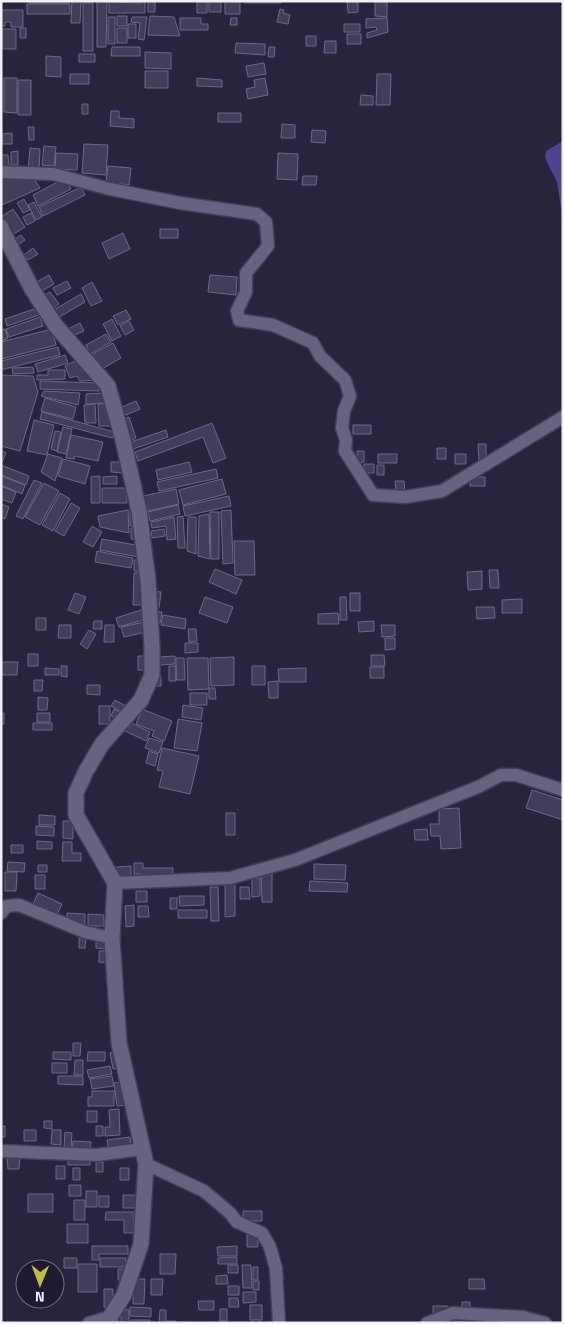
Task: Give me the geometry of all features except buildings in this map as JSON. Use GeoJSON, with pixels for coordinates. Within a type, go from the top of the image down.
{"type":"FeatureCollection","features":[{"type":"Feature","properties":{"kind":"street"},"geometry":{"type":"LineString","coordinates":[[1,172],[53,174],[180,204],[257,214],[266,222],[268,246],[246,273],[246,292],[237,311],[239,320],[273,325],[313,343],[320,356],[344,380],[350,396],[344,411],[342,428],[346,440],[345,451],[374,494],[405,497],[442,491],[563,417]]}},
{"type":"Feature","properties":{"kind":"street"},"geometry":{"type":"LineString","coordinates":[[1,226],[32,289],[56,326],[108,386],[140,511],[148,581],[152,675],[141,700],[102,744],[86,770],[76,793],[76,815],[115,883],[112,938],[119,1043],[144,1156],[141,1244],[124,1295],[111,1320],[89,1323]]}},
{"type":"Feature","properties":{"kind":"street"},"geometry":{"type":"LineString","coordinates":[[115,883],[230,878],[295,860],[470,790],[501,775],[516,775],[563,790]]}},
{"type":"Feature","properties":{"kind":"street"},"geometry":{"type":"LineString","coordinates":[[3,907],[20,904],[85,932],[112,938]]}},
{"type":"Feature","properties":{"kind":"street"},"geometry":{"type":"LineString","coordinates":[[1,1151],[144,1156],[204,1191],[230,1213],[237,1222],[262,1233],[270,1247],[276,1268],[279,1323]]}},
{"type":"Feature","properties":{"kind":"street"},"geometry":{"type":"LineString","coordinates":[[427,1323],[453,1313],[523,1317],[545,1323]]}},
{"type":"Feature","properties":{"kind":"shaded area"},"geometry":{"type":"Polygon","coordinates":[[[563,141],[563,220],[557,182],[545,158],[546,151],[563,141]]]}}]}
